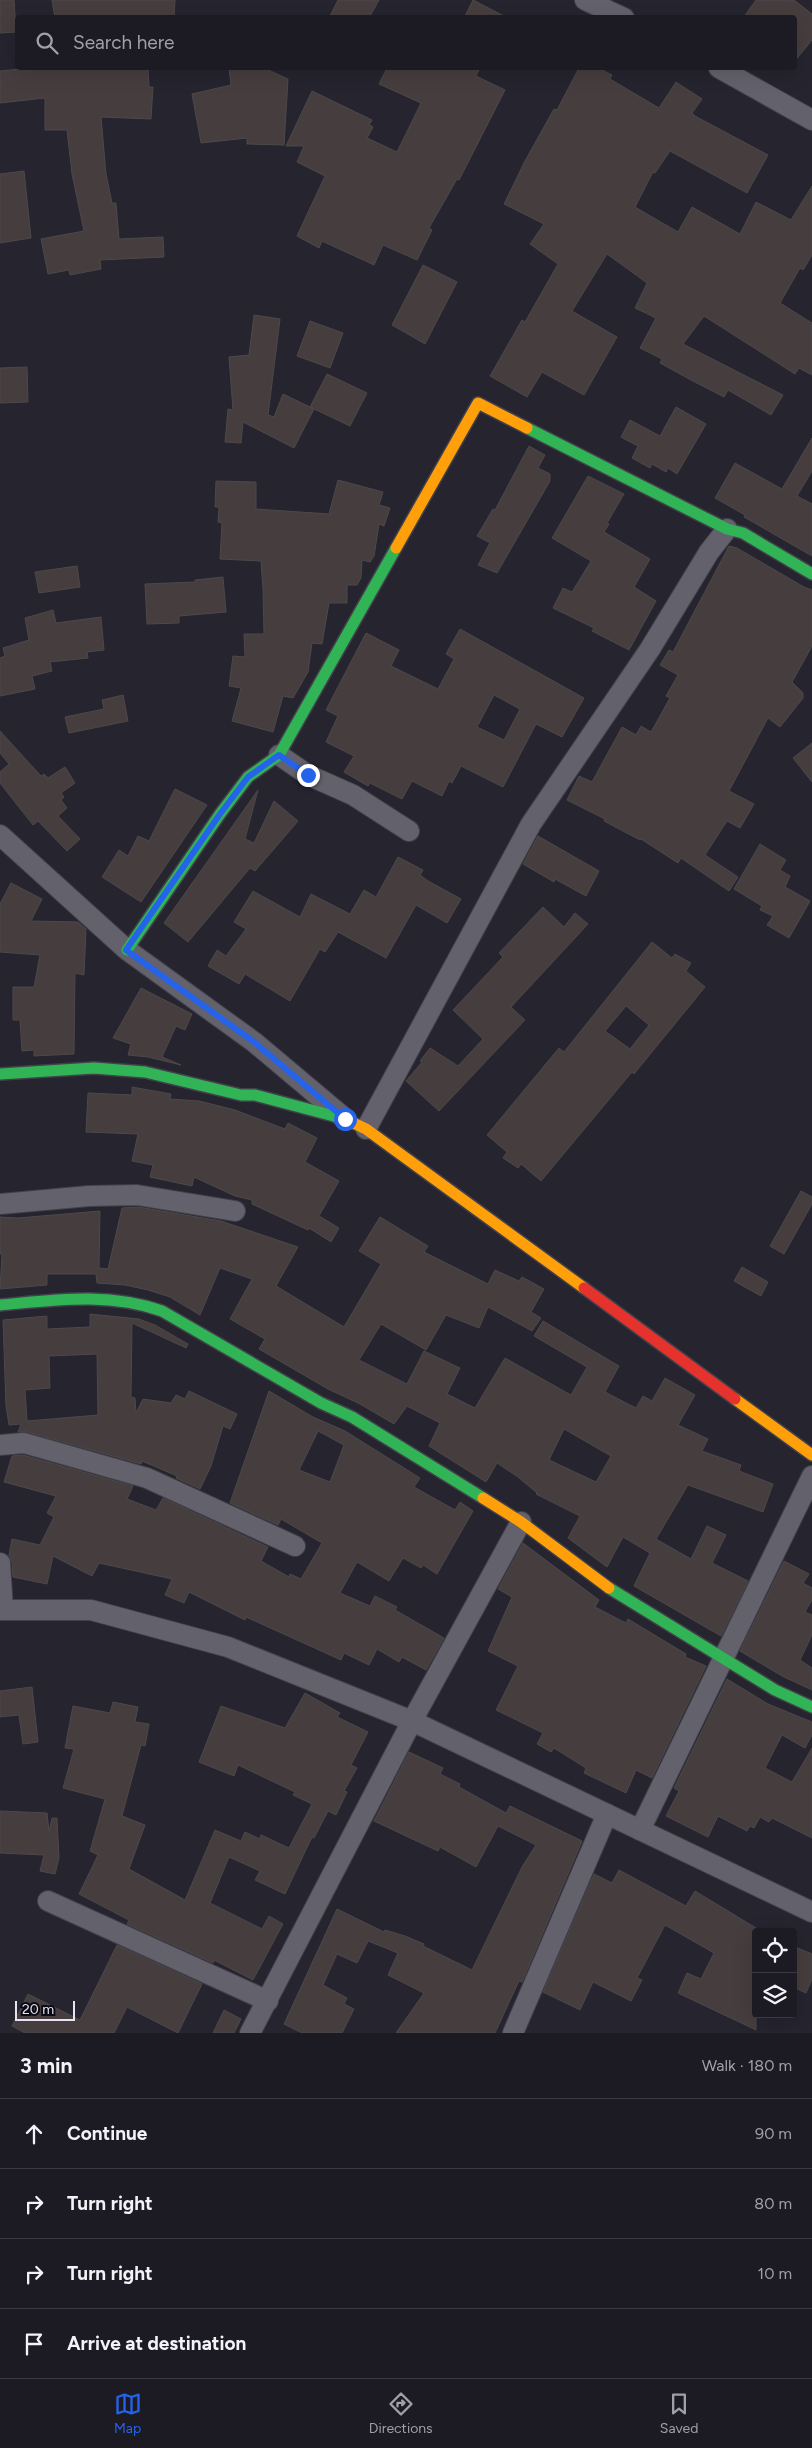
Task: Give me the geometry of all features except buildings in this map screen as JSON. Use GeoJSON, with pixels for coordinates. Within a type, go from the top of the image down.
{"type":"FeatureCollection","features":[{"type":"Feature","properties":{"kind":"street"},"geometry":{"type":"LineString","coordinates":[[585,0],[618,15]]}},
{"type":"Feature","properties":{"kind":"street"},"geometry":{"type":"LineString","coordinates":[[723,70],[812,120]]}},
{"type":"Feature","properties":{"kind":"street"},"geometry":{"type":"LineString","coordinates":[[126,950],[220,814],[248,777],[279,755],[478,403],[727,529],[743,533],[812,574]]}},
{"type":"Feature","properties":{"kind":"street"},"geometry":{"type":"LineString","coordinates":[[366,1129],[531,824],[650,649],[710,552],[727,529]]}},
{"type":"Feature","properties":{"kind":"street"},"geometry":{"type":"LineString","coordinates":[[279,755],[308,775],[353,795],[409,831]]}},
{"type":"Feature","properties":{"kind":"street"},"geometry":{"type":"LineString","coordinates":[[0,835],[126,950],[254,1042],[345,1119]]}},
{"type":"Feature","properties":{"kind":"street"},"geometry":{"type":"LineString","coordinates":[[0,1074],[94,1068],[145,1072],[240,1095],[256,1095],[345,1119],[366,1129],[812,1455]]}},
{"type":"Feature","properties":{"kind":"street"},"geometry":{"type":"LineString","coordinates":[[0,1204],[89,1196],[137,1195],[235,1211]]}},
{"type":"Feature","properties":{"kind":"street"},"geometry":{"type":"LineString","coordinates":[[0,1304],[110,1298],[145,1303],[200,1332],[321,1403],[352,1417],[521,1522],[617,1594],[775,1690],[812,1707]]}},
{"type":"Feature","properties":{"kind":"street"},"geometry":{"type":"LineString","coordinates":[[0,1445],[24,1442],[147,1478],[295,1546]]}},
{"type":"Feature","properties":{"kind":"street"},"geometry":{"type":"LineString","coordinates":[[640,1830],[812,1476]]}},
{"type":"Feature","properties":{"kind":"street"},"geometry":{"type":"LineString","coordinates":[[250,2033],[412,1721],[521,1522]]}},
{"type":"Feature","properties":{"kind":"street"},"geometry":{"type":"LineString","coordinates":[[0,1563],[1,1610],[91,1610],[228,1646],[412,1721],[812,1912]]}},
{"type":"Feature","properties":{"kind":"street"},"geometry":{"type":"LineString","coordinates":[[513,2033],[607,1814]]}},
{"type":"Feature","properties":{"kind":"street"},"geometry":{"type":"LineString","coordinates":[[48,1901],[268,2001]]}},
{"type":"Feature","properties":{"kind":"traffic: fast"},"geometry":{"type":"LineString","coordinates":[[527,428],[727,529],[743,533],[812,574]]}},
{"type":"Feature","properties":{"kind":"traffic: fast"},"geometry":{"type":"LineString","coordinates":[[127,950],[220,814],[248,777],[279,755],[396,548]]}},
{"type":"Feature","properties":{"kind":"traffic: fast"},"geometry":{"type":"LineString","coordinates":[[0,1074],[94,1068],[145,1072],[241,1095],[255,1095],[345,1119]]}},
{"type":"Feature","properties":{"kind":"traffic: fast"},"geometry":{"type":"LineString","coordinates":[[0,1305],[102,1299],[122,1301],[162,1311],[321,1403],[352,1417],[483,1498]]}},
{"type":"Feature","properties":{"kind":"traffic: fast"},"geometry":{"type":"LineString","coordinates":[[609,1588],[775,1690],[812,1707]]}},
{"type":"Feature","properties":{"kind":"traffic: slow"},"geometry":{"type":"LineString","coordinates":[[396,548],[478,403],[527,428]]}},
{"type":"Feature","properties":{"kind":"traffic: slow"},"geometry":{"type":"LineString","coordinates":[[345,1119],[366,1129],[584,1288]]}},
{"type":"Feature","properties":{"kind":"traffic: slow"},"geometry":{"type":"LineString","coordinates":[[735,1399],[812,1455]]}},
{"type":"Feature","properties":{"kind":"traffic: slow"},"geometry":{"type":"LineString","coordinates":[[483,1498],[521,1522],[609,1588]]}},
{"type":"Feature","properties":{"kind":"traffic: jam"},"geometry":{"type":"LineString","coordinates":[[584,1288],[735,1399]]}},
{"type":"Feature","properties":{"kind":"route"},"geometry":{"type":"LineString","coordinates":[[308,775],[279,755],[248,777],[220,814],[126,950],[254,1042],[345,1119]]}}]}
